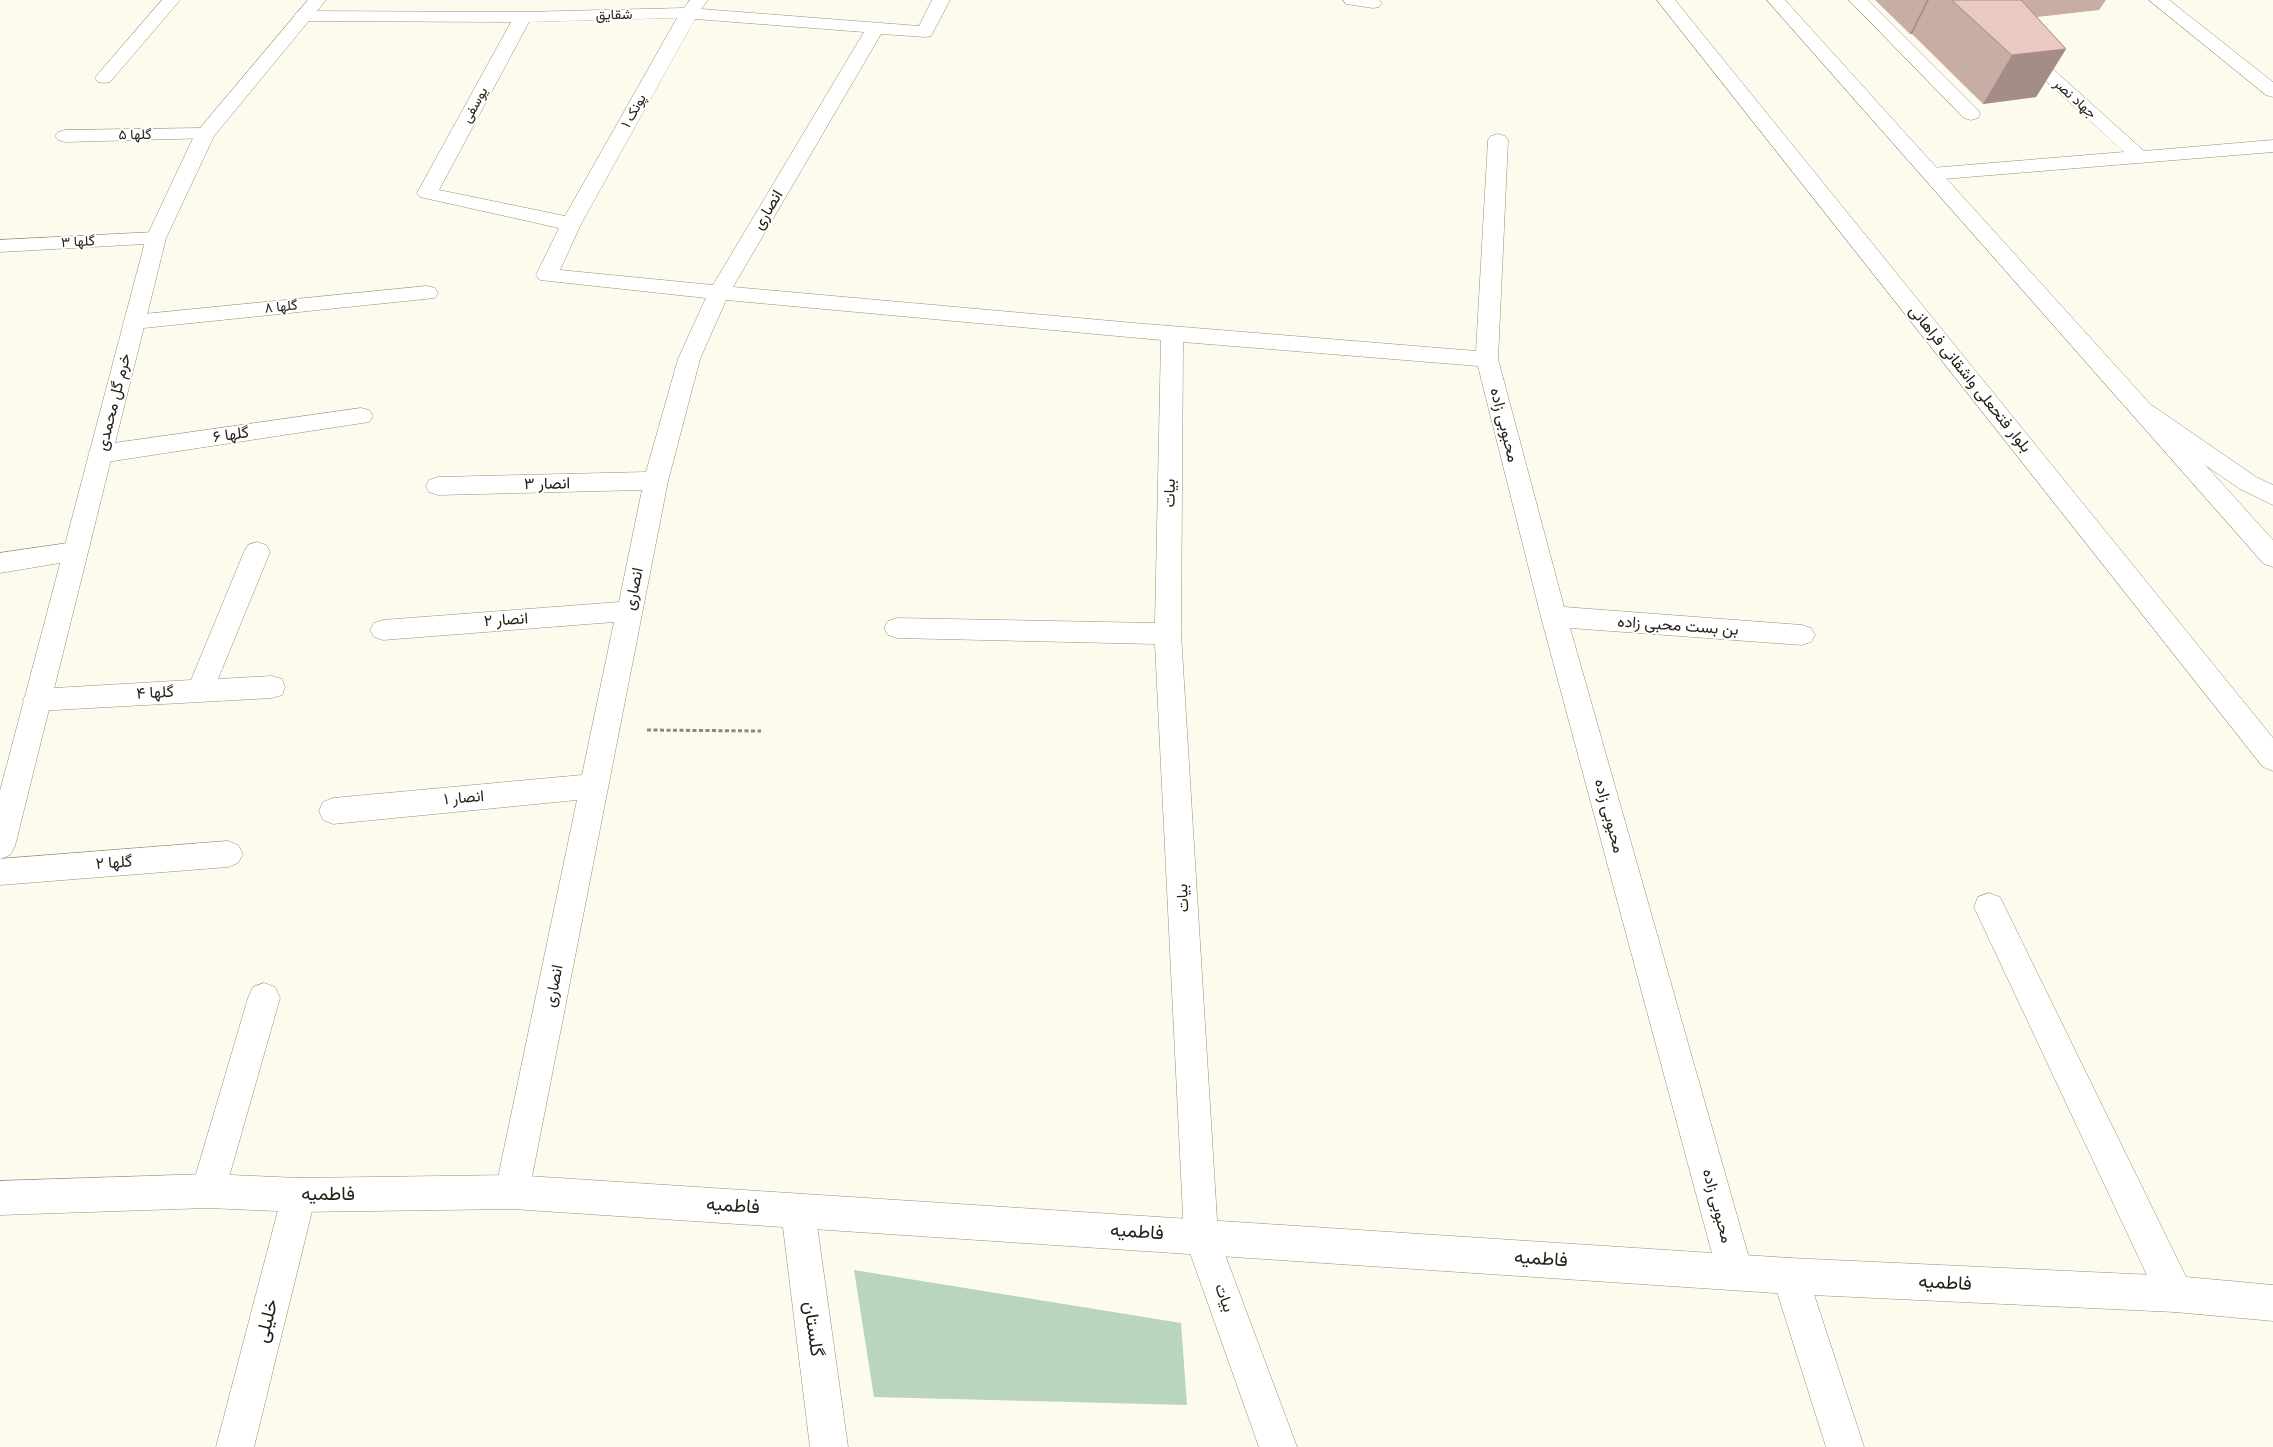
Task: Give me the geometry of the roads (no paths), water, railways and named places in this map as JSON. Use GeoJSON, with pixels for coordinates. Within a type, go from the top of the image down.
{"type":"FeatureCollection","features":[{"type":"Feature","properties":{"kind":"main road"},"geometry":{"type":"LineString","coordinates":[[104,78],[170,0]]}},
{"type":"Feature","properties":{"kind":"main road"},"geometry":{"type":"LineString","coordinates":[[494,17],[508,0]]}},
{"type":"Feature","properties":{"kind":"main road","name":"شقایق"},"geometry":{"type":"LineString","coordinates":[[310,8],[524,17],[694,7],[875,29],[925,32],[941,0]]}},
{"type":"Feature","properties":{"kind":"main road"},"geometry":{"type":"LineString","coordinates":[[1352,0],[1373,3]]}},
{"type":"Feature","properties":{"kind":"main road","name":"بلوار فتحعلی واشقانی فراهانی"},"geometry":{"type":"LineString","coordinates":[[1666,0],[2273,759]]}},
{"type":"Feature","properties":{"kind":"main road"},"geometry":{"type":"LineString","coordinates":[[1776,0],[2273,557]]}},
{"type":"Feature","properties":{"kind":"main road"},"geometry":{"type":"LineString","coordinates":[[1858,0],[1971,114]]}},
{"type":"Feature","properties":{"kind":"main road","name":"جهاد نصر"},"geometry":{"type":"LineString","coordinates":[[1966,0],[2140,157]]}},
{"type":"Feature","properties":{"kind":"main road"},"geometry":{"type":"LineString","coordinates":[[2158,0],[2273,91]]}},
{"type":"Feature","properties":{"kind":"main road","name":"پونک ۱"},"geometry":{"type":"LineString","coordinates":[[694,7],[571,224],[547,275],[718,293]]}},
{"type":"Feature","properties":{"kind":"main road","name":"خرم گل محمدی"},"geometry":{"type":"LineString","coordinates":[[0,846],[8,780],[37,700],[156,238],[205,134],[310,8]]}},
{"type":"Feature","properties":{"kind":"main road","name":"یوسفی"},"geometry":{"type":"LineString","coordinates":[[524,17],[427,193],[571,224]]}},
{"type":"Feature","properties":{"kind":"main road","name":"انصاری"},"geometry":{"type":"LineString","coordinates":[[512,1192],[656,482],[689,360],[718,293],[875,29]]}},
{"type":"Feature","properties":{"kind":"main road","name":"گلها ۵"},"geometry":{"type":"LineString","coordinates":[[65,136],[205,134]]}},
{"type":"Feature","properties":{"kind":"main road","name":"محبوبی زاده"},"geometry":{"type":"LineString","coordinates":[[1498,140],[1487,359],[1554,617],[1735,1272]]}},
{"type":"Feature","properties":{"kind":"main road"},"geometry":{"type":"LineString","coordinates":[[1931,174],[2273,146]]}},
{"type":"Feature","properties":{"kind":"main road","name":"گلها ۳"},"geometry":{"type":"LineString","coordinates":[[0,246],[156,238]]}},
{"type":"Feature","properties":{"kind":"main road","name":"گلها ۸"},"geometry":{"type":"LineString","coordinates":[[134,322],[427,293]]}},
{"type":"Feature","properties":{"kind":"main road"},"geometry":{"type":"LineString","coordinates":[[718,293],[1172,335],[1487,359]]}},
{"type":"Feature","properties":{"kind":"main road","name":"بیات"},"geometry":{"type":"LineString","coordinates":[[1172,335],[1168,634],[1201,1236],[1278,1447]]}},
{"type":"Feature","properties":{"kind":"main road"},"geometry":{"type":"LineString","coordinates":[[2145,412],[2248,483],[2273,496]]}},
{"type":"Feature","properties":{"kind":"main road","name":"گلها ۶"},"geometry":{"type":"LineString","coordinates":[[100,454],[362,416]]}},
{"type":"Feature","properties":{"kind":"main road","name":"انصار ۳"},"geometry":{"type":"LineString","coordinates":[[438,486],[656,482]]}},
{"type":"Feature","properties":{"kind":"main road"},"geometry":{"type":"LineString","coordinates":[[0,562],[75,552]]}},
{"type":"Feature","properties":{"kind":"main road"},"geometry":{"type":"LineString","coordinates":[[200,691],[258,552]]}},
{"type":"Feature","properties":{"kind":"main road","name":"انصار ۲"},"geometry":{"type":"LineString","coordinates":[[383,630],[630,611]]}},
{"type":"Feature","properties":{"kind":"main road","name":"بن بست محبی زاده"},"geometry":{"type":"LineString","coordinates":[[1554,617],[1802,635]]}},
{"type":"Feature","properties":{"kind":"main road"},"geometry":{"type":"LineString","coordinates":[[897,628],[1168,634]]}},
{"type":"Feature","properties":{"kind":"main road","name":"گلها ۴"},"geometry":{"type":"LineString","coordinates":[[37,700],[272,686]]}},
{"type":"Feature","properties":{"kind":"main road"},"geometry":{"type":"LineString","coordinates":[[2246,724],[2273,732]]}},
{"type":"Feature","properties":{"kind":"main road","name":"انصار ۱"},"geometry":{"type":"LineString","coordinates":[[333,810],[594,786]]}},
{"type":"Feature","properties":{"kind":"main road","name":"گلها ۲"},"geometry":{"type":"LineString","coordinates":[[0,872],[228,854]]}},
{"type":"Feature","properties":{"kind":"main road"},"geometry":{"type":"LineString","coordinates":[[1990,907],[2175,1294]]}},
{"type":"Feature","properties":{"kind":"main road"},"geometry":{"type":"LineString","coordinates":[[208,1191],[264,998]]}},
{"type":"Feature","properties":{"kind":"main road","name":"فاطمیه"},"geometry":{"type":"LineString","coordinates":[[0,1198],[208,1191],[299,1195],[512,1192],[1790,1276],[2175,1294],[2273,1303]]}},
{"type":"Feature","properties":{"kind":"main road","name":"خلیلی"},"geometry":{"type":"LineString","coordinates":[[235,1447],[299,1195]]}},
{"type":"Feature","properties":{"kind":"main road","name":"گلستان"},"geometry":{"type":"LineString","coordinates":[[798,1211],[829,1447]]}},
{"type":"Feature","properties":{"kind":"main road"},"geometry":{"type":"LineString","coordinates":[[1790,1276],[1845,1447]]}}]}
